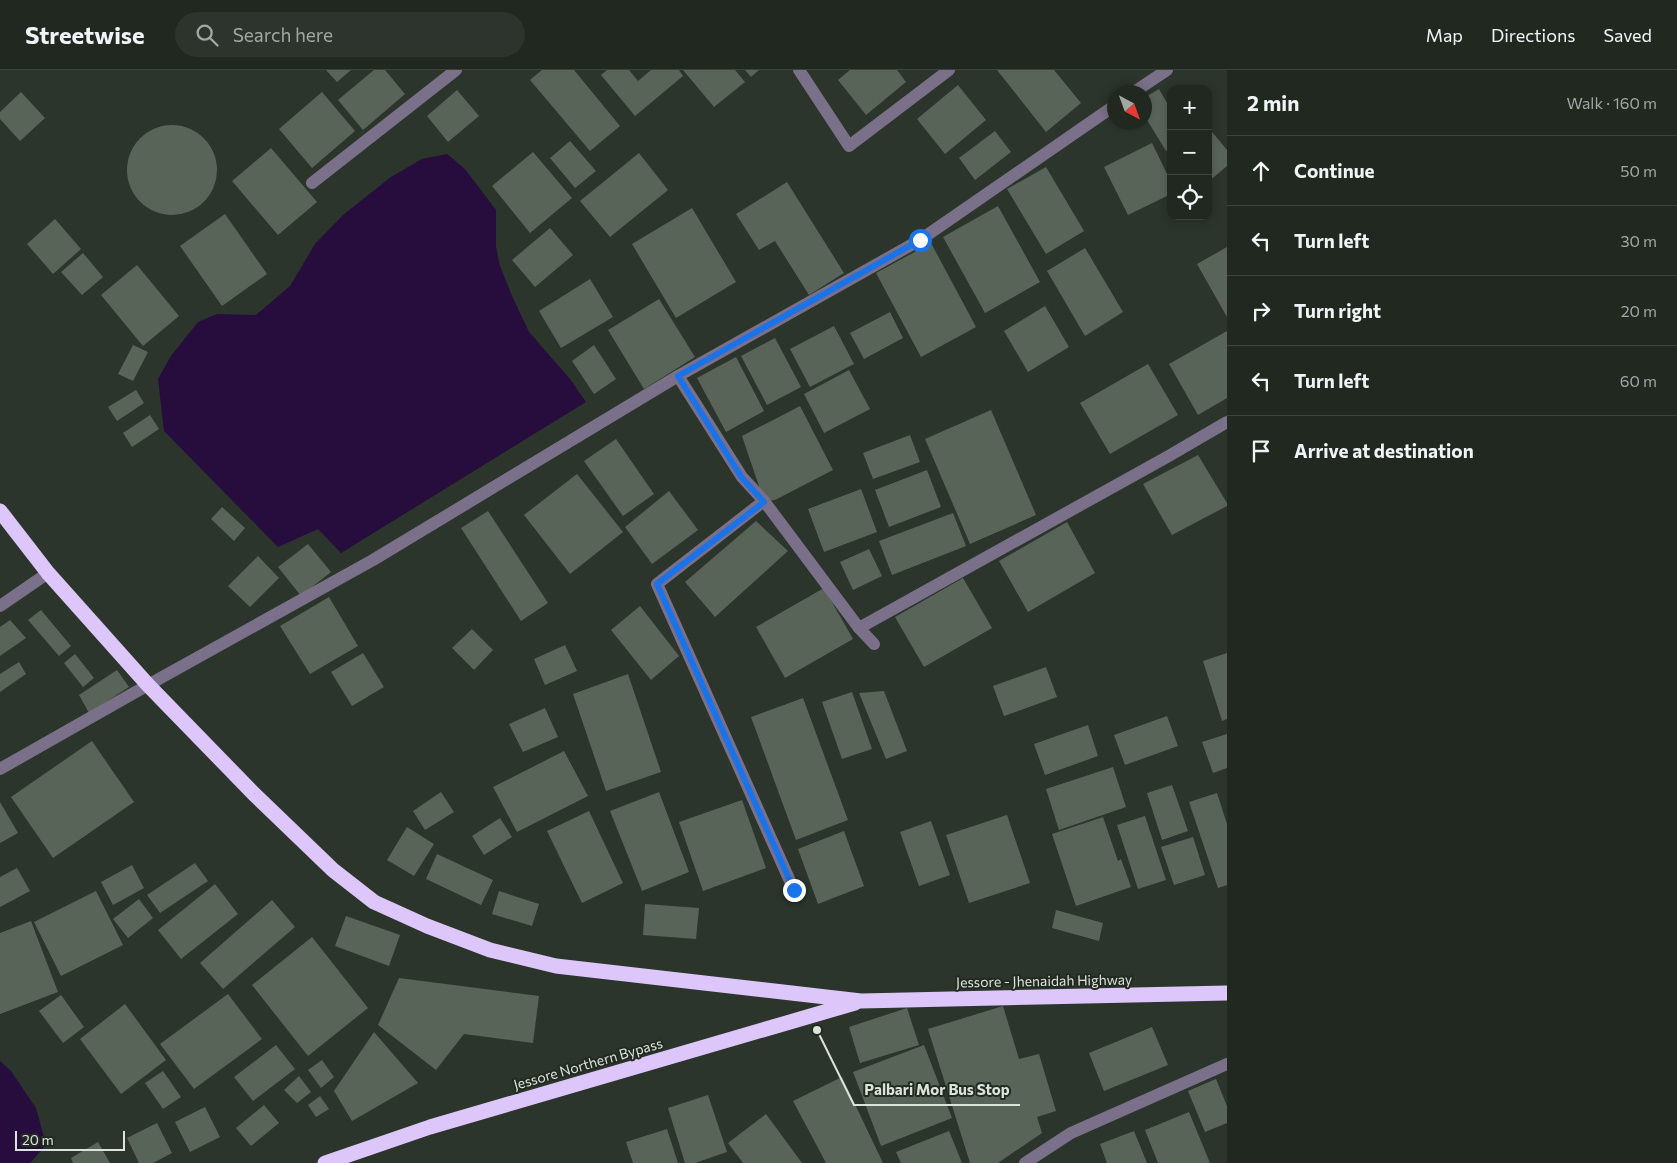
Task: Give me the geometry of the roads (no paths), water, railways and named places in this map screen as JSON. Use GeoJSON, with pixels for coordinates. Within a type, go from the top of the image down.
{"type":"FeatureCollection","features":[{"type":"Feature","properties":{"kind":"highway"},"geometry":{"type":"LineString","coordinates":[[0,511],[48,573],[148,685],[254,794],[333,870],[374,902],[426,926],[490,950],[556,966],[861,1001]]}},
{"type":"Feature","properties":{"kind":"highway","name":"Jessore - Jhenaidah Highway"},"geometry":{"type":"LineString","coordinates":[[861,1001],[1227,993]]}},
{"type":"Feature","properties":{"kind":"highway","name":"Jessore Northern Bypass"},"geometry":{"type":"LineString","coordinates":[[325,1163],[430,1127],[861,1001]]}},
{"type":"Feature","properties":{"kind":"street"},"geometry":{"type":"LineString","coordinates":[[312,183],[456,70]]}},
{"type":"Feature","properties":{"kind":"street"},"geometry":{"type":"LineString","coordinates":[[800,70],[849,146],[949,70]]}},
{"type":"Feature","properties":{"kind":"street"},"geometry":{"type":"LineString","coordinates":[[1144,85],[1167,70]]}},
{"type":"Feature","properties":{"kind":"street"},"geometry":{"type":"LineString","coordinates":[[0,769],[373,560],[678,376],[920,240],[1107,111]]}},
{"type":"Feature","properties":{"kind":"street"},"geometry":{"type":"LineString","coordinates":[[678,376],[742,478],[764,502],[859,628],[874,644]]}},
{"type":"Feature","properties":{"kind":"street"},"geometry":{"type":"LineString","coordinates":[[859,628],[1168,457],[1227,422]]}},
{"type":"Feature","properties":{"kind":"street"},"geometry":{"type":"LineString","coordinates":[[764,502],[657,584],[794,890]]}},
{"type":"Feature","properties":{"kind":"street"},"geometry":{"type":"LineString","coordinates":[[0,606],[48,573]]}},
{"type":"Feature","properties":{"kind":"street"},"geometry":{"type":"LineString","coordinates":[[1026,1163],[1071,1133],[1227,1064]]}},
{"type":"Feature","properties":{"kind":"place","name":"Palbari Mor Bus Stop"},"geometry":{"type":"Point","coordinates":[817,1030]}}]}
